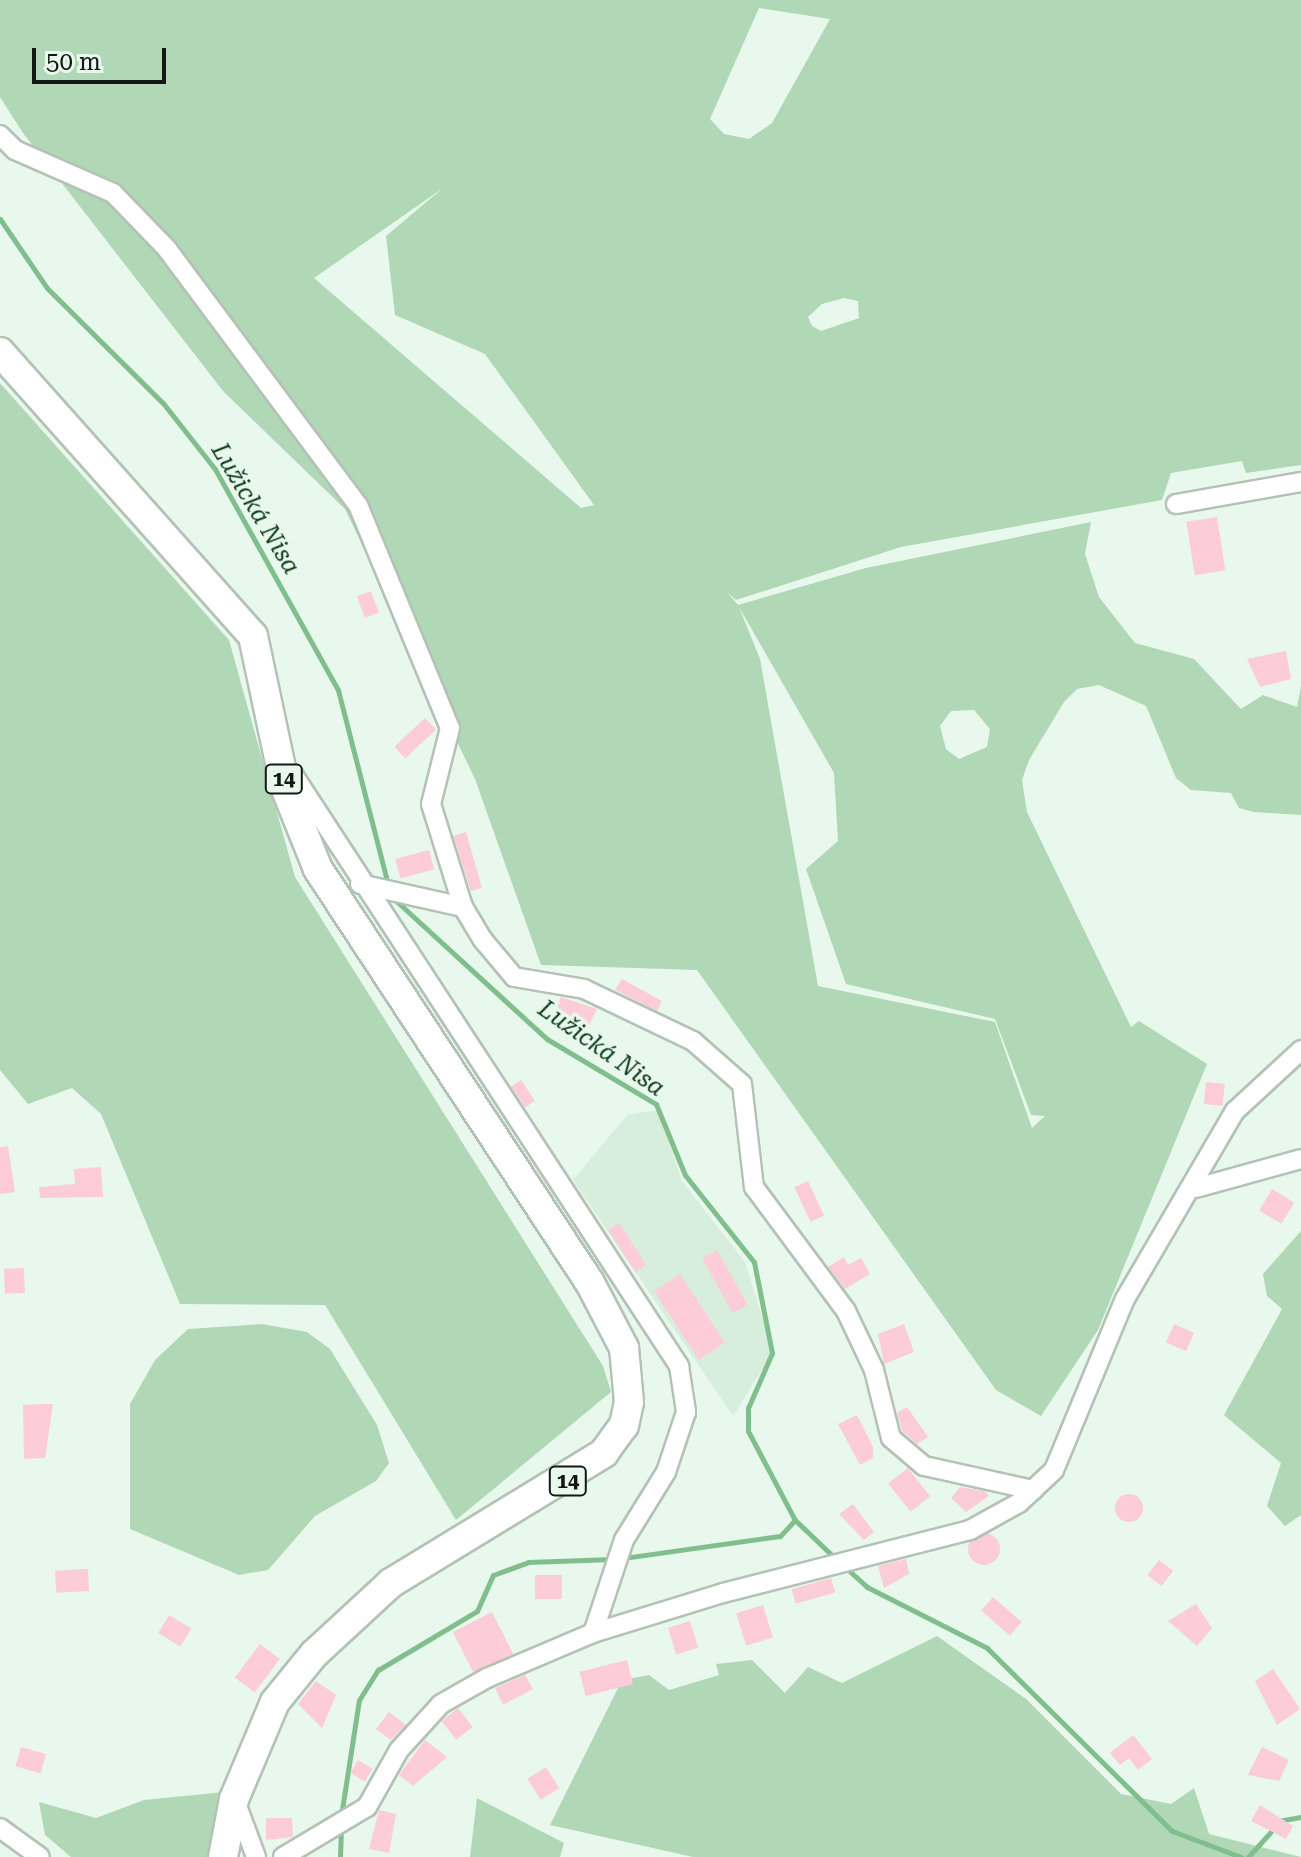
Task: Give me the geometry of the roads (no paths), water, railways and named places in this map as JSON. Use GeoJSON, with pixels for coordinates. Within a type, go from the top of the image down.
{"type":"FeatureCollection","features":[{"type":"Feature","properties":{"kind":"main road","name":"14"},"geometry":{"type":"LineString","coordinates":[[0,352],[253,636],[296,824],[318,869],[589,1281],[624,1348],[629,1402],[615,1442],[572,1478],[421,1562],[331,1636],[275,1702],[234,1799],[223,1857]]}},
{"type":"Feature","properties":{"kind":"street"},"geometry":{"type":"LineString","coordinates":[[0,135],[15,150],[113,193],[167,249],[358,505],[450,728],[431,804],[463,907],[514,977],[584,989],[693,1041],[742,1084],[754,1187],[846,1311],[874,1370],[891,1438],[924,1466],[1033,1490]]}},
{"type":"Feature","properties":{"kind":"street"},"geometry":{"type":"LineString","coordinates":[[1176,504],[1301,482]]}},
{"type":"Feature","properties":{"kind":"street"},"geometry":{"type":"LineString","coordinates":[[278,746],[360,884],[679,1366],[686,1412],[666,1472],[624,1540],[593,1633]]}},
{"type":"Feature","properties":{"kind":"street"},"geometry":{"type":"LineString","coordinates":[[360,884],[463,907]]}},
{"type":"Feature","properties":{"kind":"street"},"geometry":{"type":"LineString","coordinates":[[283,1857],[340,1828],[367,1807],[399,1750],[441,1704],[593,1633],[970,1530],[1033,1490],[1054,1470],[1125,1299],[1196,1188],[1235,1111],[1301,1050]]}},
{"type":"Feature","properties":{"kind":"street"},"geometry":{"type":"LineString","coordinates":[[1196,1188],[1301,1159]]}},
{"type":"Feature","properties":{"kind":"street"},"geometry":{"type":"LineString","coordinates":[[234,1799],[256,1857]]}},
{"type":"Feature","properties":{"kind":"street"},"geometry":{"type":"LineString","coordinates":[[0,1828],[40,1857]]}},
{"type":"Feature","properties":{"kind":"waterway","name":"Lužická Nisa"},"geometry":{"type":"LineString","coordinates":[[0,219],[47,288],[163,403],[215,469],[338,690],[389,888]]}},
{"type":"Feature","properties":{"kind":"waterway","name":"Lužická Nisa"},"geometry":{"type":"LineString","coordinates":[[393,898],[547,1039],[656,1104],[685,1175],[754,1262],[772,1353],[748,1408],[748,1431],[795,1520],[780,1536],[623,1558]]}},
{"type":"Feature","properties":{"kind":"waterway"},"geometry":{"type":"LineString","coordinates":[[795,1520],[837,1560]]}},
{"type":"Feature","properties":{"kind":"waterway","name":"Lužická Nisa"},"geometry":{"type":"LineString","coordinates":[[341,1816],[359,1700],[378,1670],[477,1611],[493,1575],[528,1562],[613,1559]]}},
{"type":"Feature","properties":{"kind":"waterway"},"geometry":{"type":"LineString","coordinates":[[845,1567],[867,1587],[987,1648],[1172,1831],[1241,1857]]}},
{"type":"Feature","properties":{"kind":"waterway"},"geometry":{"type":"LineString","coordinates":[[1278,1821],[1301,1817]]}},
{"type":"Feature","properties":{"kind":"waterway","name":"Lužická Nisa"},"geometry":{"type":"LineString","coordinates":[[340,1857],[341,1826]]}},
{"type":"Feature","properties":{"kind":"waterway"},"geometry":{"type":"LineString","coordinates":[[1248,1857],[1273,1829]]}}]}
